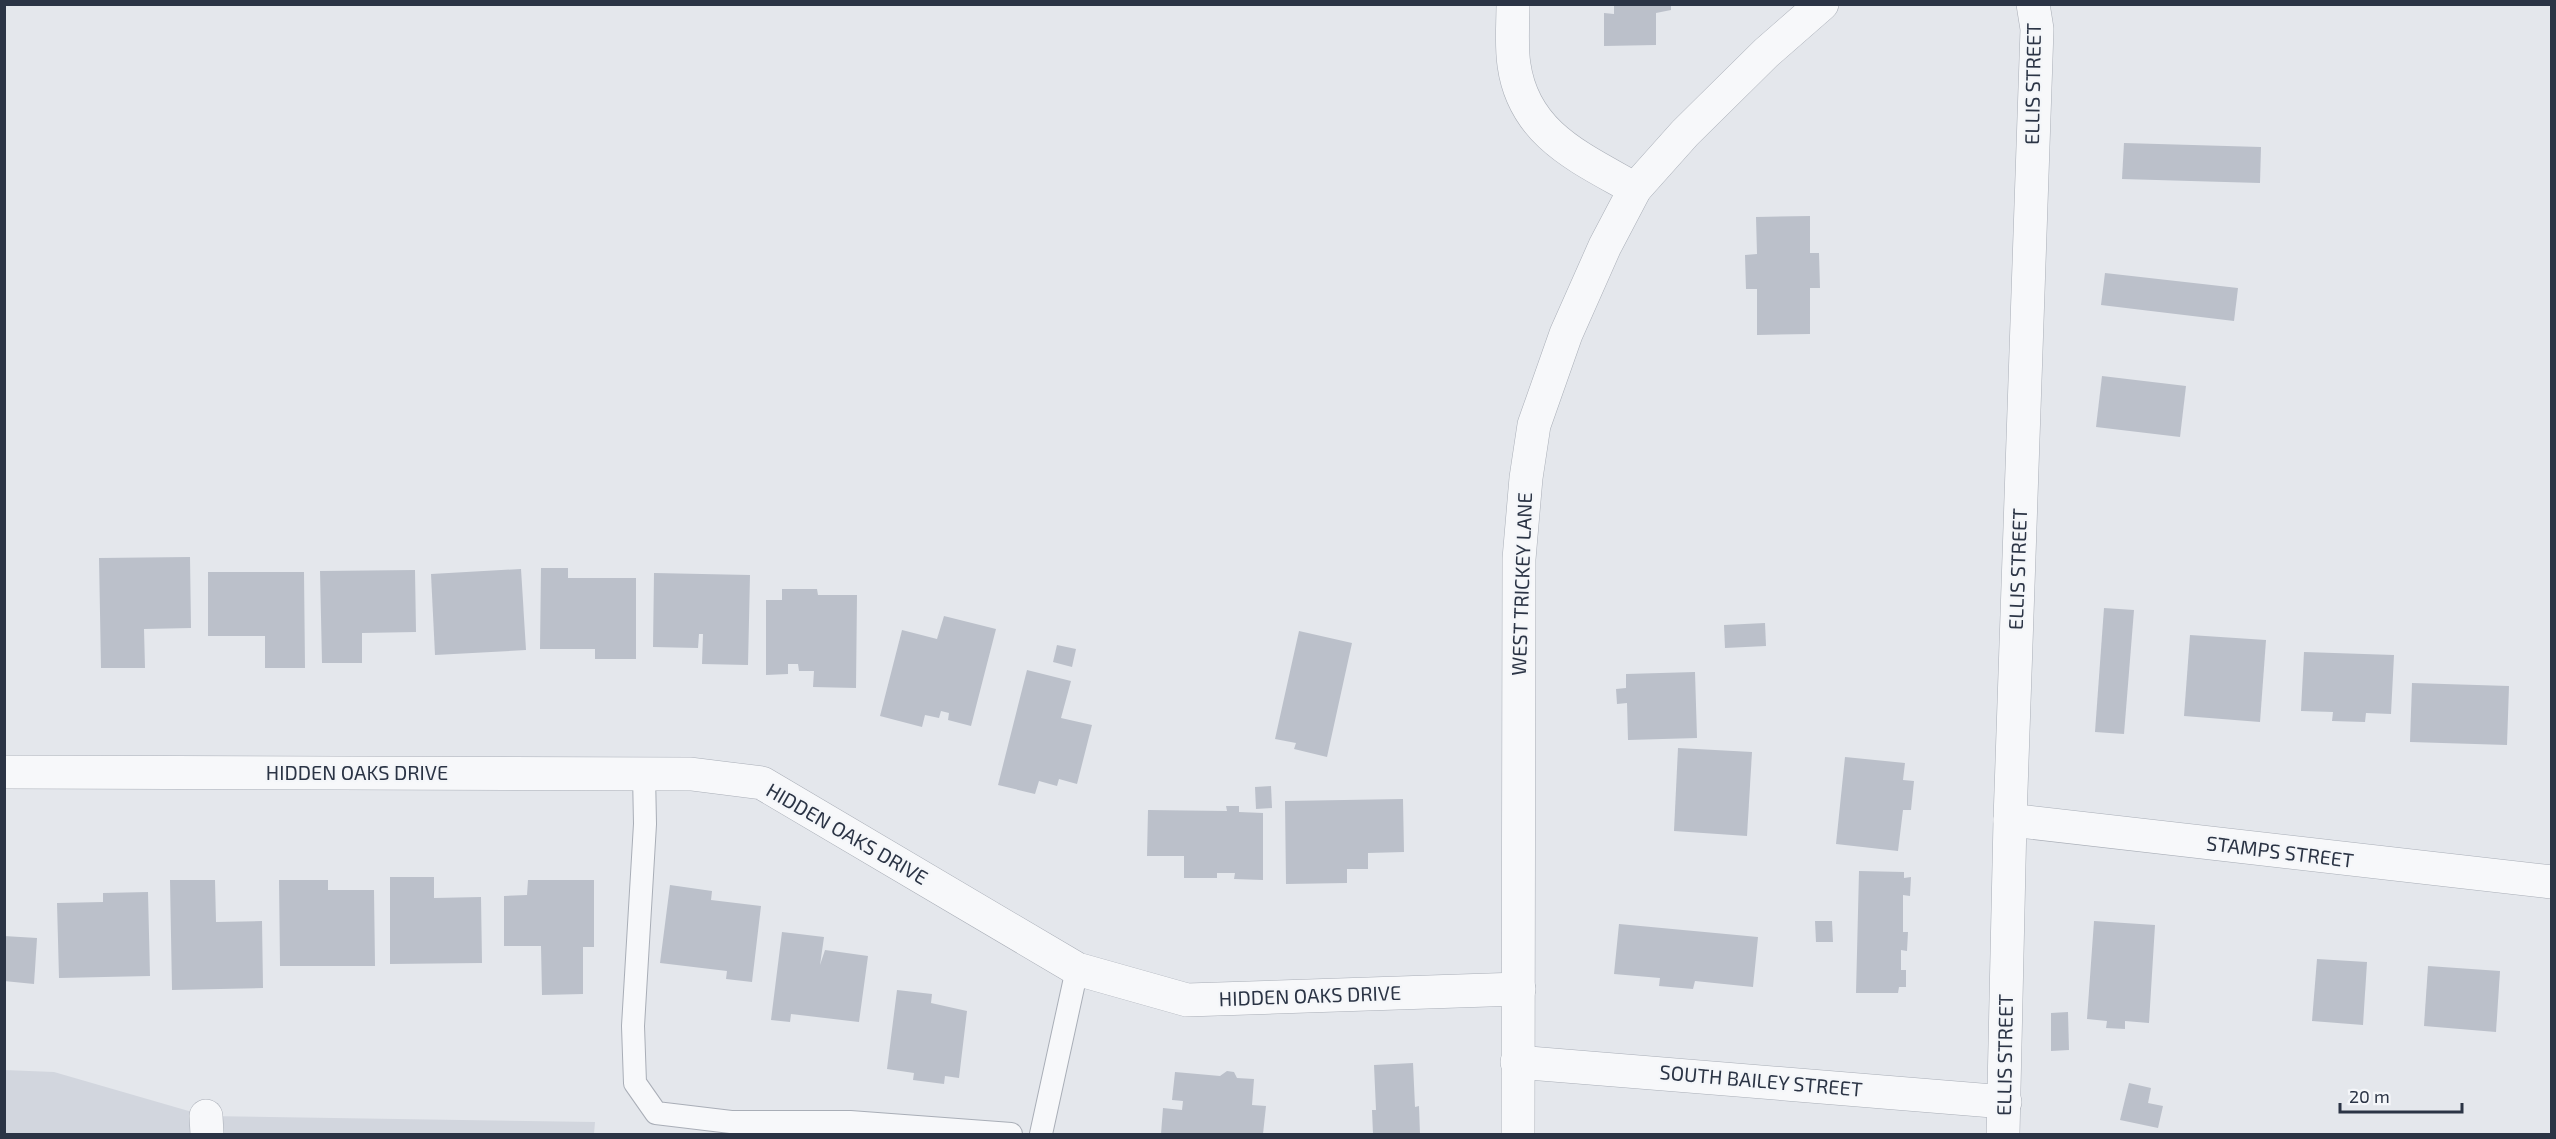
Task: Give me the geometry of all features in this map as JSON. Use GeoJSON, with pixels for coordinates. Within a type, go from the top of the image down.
{"type":"FeatureCollection","features":[{"type":"Feature","properties":{"kind":"street"},"geometry":{"type":"LineString","coordinates":[[1513,4],[1514,65],[1524,98],[1539,126],[1575,154],[1635,189]]}},
{"type":"Feature","properties":{"kind":"street","name":"WEST TRICKEY LANE"},"geometry":{"type":"LineString","coordinates":[[1518,1134],[1519,559],[1526,478],[1534,425],[1566,334],[1605,246],[1635,189],[1685,132],[1766,53],[1822,4]]}},
{"type":"Feature","properties":{"kind":"street","name":"ELLIS STREET"},"geometry":{"type":"LineString","coordinates":[[2003,1134],[2010,820],[2037,29],[2032,4]]}},
{"type":"Feature","properties":{"kind":"street","name":"HIDDEN OAKS DRIVE"},"geometry":{"type":"LineString","coordinates":[[4,772],[691,774],[762,783],[1077,969],[1188,1000],[1519,989]]}},
{"type":"Feature","properties":{"kind":"street","name":"STAMPS STREET"},"geometry":{"type":"LineString","coordinates":[[2010,820],[2552,882]]}},
{"type":"Feature","properties":{"kind":"street","name":"SOUTH BAILEY STREET"},"geometry":{"type":"LineString","coordinates":[[1517,1062],[2005,1101]]}},
{"type":"Feature","properties":{"kind":"lane"},"geometry":{"type":"LineString","coordinates":[[644,774],[645,824],[633,1026],[634,1060],[635,1083],[656,1113],[731,1122],[850,1122],[1011,1134]]}},
{"type":"Feature","properties":{"kind":"lane"},"geometry":{"type":"LineString","coordinates":[[1041,1134],[1077,969]]}},
{"type":"Feature","properties":{"kind":"shaded area"},"geometry":{"type":"Polygon","coordinates":[[[4,1070],[54,1072],[206,1116],[595,1122],[594,1134],[5,1134],[4,1070]]]}},
{"type":"Feature","properties":{"kind":"building"},"geometry":{"type":"Polygon","coordinates":[[[1614,4],[1671,4],[1671,10],[1656,13],[1656,45],[1604,46],[1604,13],[1614,14],[1614,4]]]}},
{"type":"Feature","properties":{"kind":"building"},"geometry":{"type":"Polygon","coordinates":[[[2124,143],[2261,147],[2260,183],[2122,179],[2124,143]]]}},
{"type":"Feature","properties":{"kind":"building"},"geometry":{"type":"Polygon","coordinates":[[[1810,216],[1810,253],[1819,253],[1820,288],[1810,288],[1810,334],[1757,335],[1757,289],[1746,289],[1745,255],[1757,254],[1756,217],[1810,216]]]}},
{"type":"Feature","properties":{"kind":"building"},"geometry":{"type":"Polygon","coordinates":[[[2105,273],[2238,288],[2234,321],[2101,305],[2105,273]]]}},
{"type":"Feature","properties":{"kind":"building"},"geometry":{"type":"Polygon","coordinates":[[[2102,376],[2186,386],[2180,437],[2096,427],[2102,376]]]}},
{"type":"Feature","properties":{"kind":"building"},"geometry":{"type":"Polygon","coordinates":[[[190,557],[191,628],[144,629],[145,668],[101,668],[99,558],[190,557]]]}},
{"type":"Feature","properties":{"kind":"building"},"geometry":{"type":"Polygon","coordinates":[[[541,568],[568,568],[568,578],[636,578],[636,659],[595,659],[595,649],[540,649],[541,568]]]}},
{"type":"Feature","properties":{"kind":"building"},"geometry":{"type":"Polygon","coordinates":[[[521,569],[526,650],[435,655],[431,574],[521,569]]]}},
{"type":"Feature","properties":{"kind":"building"},"geometry":{"type":"Polygon","coordinates":[[[415,570],[416,632],[362,633],[362,663],[322,663],[320,571],[415,570]]]}},
{"type":"Feature","properties":{"kind":"building"},"geometry":{"type":"Polygon","coordinates":[[[208,572],[304,572],[305,668],[265,668],[265,636],[208,636],[208,572]]]}},
{"type":"Feature","properties":{"kind":"building"},"geometry":{"type":"Polygon","coordinates":[[[654,573],[750,575],[748,665],[702,664],[703,634],[699,634],[698,648],[653,647],[654,573]]]}},
{"type":"Feature","properties":{"kind":"building"},"geometry":{"type":"Polygon","coordinates":[[[782,589],[817,589],[818,595],[857,595],[856,688],[813,687],[814,671],[799,671],[798,664],[788,664],[788,674],[766,675],[766,600],[782,600],[782,589]]]}},
{"type":"Feature","properties":{"kind":"building"},"geometry":{"type":"Polygon","coordinates":[[[2104,608],[2134,610],[2124,734],[2095,732],[2104,608]]]}},
{"type":"Feature","properties":{"kind":"building"},"geometry":{"type":"Polygon","coordinates":[[[944,616],[996,629],[971,726],[948,720],[949,713],[941,711],[939,718],[925,715],[922,727],[880,716],[902,630],[937,639],[944,616]]]}},
{"type":"Feature","properties":{"kind":"building"},"geometry":{"type":"Polygon","coordinates":[[[1765,623],[1766,646],[1725,648],[1724,625],[1765,623]]]}},
{"type":"Feature","properties":{"kind":"building"},"geometry":{"type":"Polygon","coordinates":[[[1299,631],[1352,643],[1327,757],[1294,749],[1296,743],[1275,739],[1299,631]]]}},
{"type":"Feature","properties":{"kind":"building"},"geometry":{"type":"Polygon","coordinates":[[[2190,635],[2266,640],[2260,722],[2184,716],[2190,635]]]}},
{"type":"Feature","properties":{"kind":"building"},"geometry":{"type":"Polygon","coordinates":[[[1057,645],[1076,649],[1072,667],[1053,662],[1057,645]]]}},
{"type":"Feature","properties":{"kind":"building"},"geometry":{"type":"Polygon","coordinates":[[[2304,652],[2394,655],[2391,714],[2366,713],[2365,722],[2332,721],[2333,712],[2301,711],[2304,652]]]}},
{"type":"Feature","properties":{"kind":"building"},"geometry":{"type":"Polygon","coordinates":[[[1027,670],[1071,681],[1061,718],[1092,725],[1077,784],[1059,779],[1057,786],[1039,781],[1035,794],[998,785],[1027,670]]]}},
{"type":"Feature","properties":{"kind":"building"},"geometry":{"type":"Polygon","coordinates":[[[1695,672],[1697,738],[1628,740],[1627,703],[1617,704],[1616,689],[1626,688],[1626,674],[1695,672]]]}},
{"type":"Feature","properties":{"kind":"building"},"geometry":{"type":"Polygon","coordinates":[[[2412,683],[2509,686],[2507,745],[2410,742],[2412,683]]]}},
{"type":"Feature","properties":{"kind":"building"},"geometry":{"type":"Polygon","coordinates":[[[1678,748],[1752,752],[1747,836],[1674,831],[1678,748]]]}},
{"type":"Feature","properties":{"kind":"building"},"geometry":{"type":"Polygon","coordinates":[[[1845,757],[1905,763],[1903,780],[1914,781],[1911,810],[1903,810],[1898,851],[1836,844],[1845,757]]]}},
{"type":"Feature","properties":{"kind":"building"},"geometry":{"type":"Polygon","coordinates":[[[1271,786],[1272,808],[1256,809],[1255,787],[1271,786]]]}},
{"type":"Feature","properties":{"kind":"building"},"geometry":{"type":"Polygon","coordinates":[[[1403,799],[1404,852],[1368,853],[1368,869],[1347,869],[1347,883],[1286,884],[1285,801],[1403,799]]]}},
{"type":"Feature","properties":{"kind":"building"},"geometry":{"type":"Polygon","coordinates":[[[1226,806],[1239,806],[1239,812],[1263,813],[1263,880],[1234,879],[1235,873],[1217,873],[1217,878],[1184,878],[1184,856],[1147,856],[1148,810],[1227,811],[1226,806]]]}},
{"type":"Feature","properties":{"kind":"building"},"geometry":{"type":"Polygon","coordinates":[[[1859,871],[1904,872],[1904,878],[1911,877],[1910,896],[1903,895],[1903,932],[1908,932],[1907,951],[1901,950],[1901,970],[1906,970],[1906,987],[1899,987],[1898,993],[1856,993],[1859,871]]]}},
{"type":"Feature","properties":{"kind":"building"},"geometry":{"type":"Polygon","coordinates":[[[390,877],[434,877],[434,898],[481,897],[482,963],[390,964],[390,877]]]}},
{"type":"Feature","properties":{"kind":"building"},"geometry":{"type":"Polygon","coordinates":[[[170,880],[215,880],[216,922],[262,921],[263,988],[172,990],[170,880]]]}},
{"type":"Feature","properties":{"kind":"building"},"geometry":{"type":"Polygon","coordinates":[[[279,880],[328,880],[328,890],[374,890],[375,966],[280,966],[279,880]]]}},
{"type":"Feature","properties":{"kind":"building"},"geometry":{"type":"Polygon","coordinates":[[[528,880],[594,880],[594,947],[583,947],[583,994],[542,995],[541,946],[504,946],[504,896],[527,895],[528,880]]]}},
{"type":"Feature","properties":{"kind":"building"},"geometry":{"type":"Polygon","coordinates":[[[670,885],[712,891],[711,900],[761,906],[752,982],[726,979],[727,971],[660,963],[670,885]]]}},
{"type":"Feature","properties":{"kind":"building"},"geometry":{"type":"Polygon","coordinates":[[[148,892],[150,976],[59,978],[57,903],[103,902],[103,893],[148,892]]]}},
{"type":"Feature","properties":{"kind":"building"},"geometry":{"type":"Polygon","coordinates":[[[1815,921],[1832,921],[1833,942],[1816,942],[1815,921]]]}},
{"type":"Feature","properties":{"kind":"building"},"geometry":{"type":"Polygon","coordinates":[[[2094,921],[2155,925],[2149,1023],[2125,1021],[2125,1029],[2106,1028],[2107,1021],[2087,1019],[2094,921]]]}},
{"type":"Feature","properties":{"kind":"building"},"geometry":{"type":"Polygon","coordinates":[[[1619,924],[1758,937],[1753,987],[1695,981],[1693,989],[1659,986],[1660,978],[1614,974],[1619,924]]]}},
{"type":"Feature","properties":{"kind":"building"},"geometry":{"type":"Polygon","coordinates":[[[782,932],[824,937],[820,965],[825,950],[868,956],[859,1022],[791,1014],[790,1022],[771,1020],[782,932]]]}},
{"type":"Feature","properties":{"kind":"building"},"geometry":{"type":"Polygon","coordinates":[[[4,936],[37,938],[34,984],[4,981],[4,936]]]}},
{"type":"Feature","properties":{"kind":"building"},"geometry":{"type":"Polygon","coordinates":[[[2317,959],[2367,962],[2363,1025],[2312,1021],[2317,959]]]}},
{"type":"Feature","properties":{"kind":"building"},"geometry":{"type":"Polygon","coordinates":[[[2428,966],[2500,971],[2496,1032],[2424,1026],[2428,966]]]}},
{"type":"Feature","properties":{"kind":"building"},"geometry":{"type":"Polygon","coordinates":[[[897,990],[932,994],[931,1003],[967,1011],[959,1078],[945,1076],[944,1084],[913,1080],[914,1073],[887,1069],[897,990]]]}},
{"type":"Feature","properties":{"kind":"building"},"geometry":{"type":"Polygon","coordinates":[[[2068,1012],[2069,1050],[2051,1051],[2051,1013],[2068,1012]]]}},
{"type":"Feature","properties":{"kind":"building"},"geometry":{"type":"Polygon","coordinates":[[[1413,1063],[1415,1107],[1419,1106],[1420,1134],[1373,1134],[1372,1110],[1376,1110],[1374,1065],[1413,1063]]]}},
{"type":"Feature","properties":{"kind":"building"},"geometry":{"type":"Polygon","coordinates":[[[1227,1071],[1234,1072],[1237,1078],[1254,1079],[1252,1105],[1266,1106],[1263,1134],[1161,1134],[1163,1108],[1182,1110],[1183,1101],[1172,1100],[1175,1072],[1220,1076],[1227,1071]]]}},
{"type":"Feature","properties":{"kind":"building"},"geometry":{"type":"Polygon","coordinates":[[[2129,1083],[2151,1088],[2148,1103],[2163,1106],[2158,1128],[2120,1120],[2129,1083]]]}}]}
